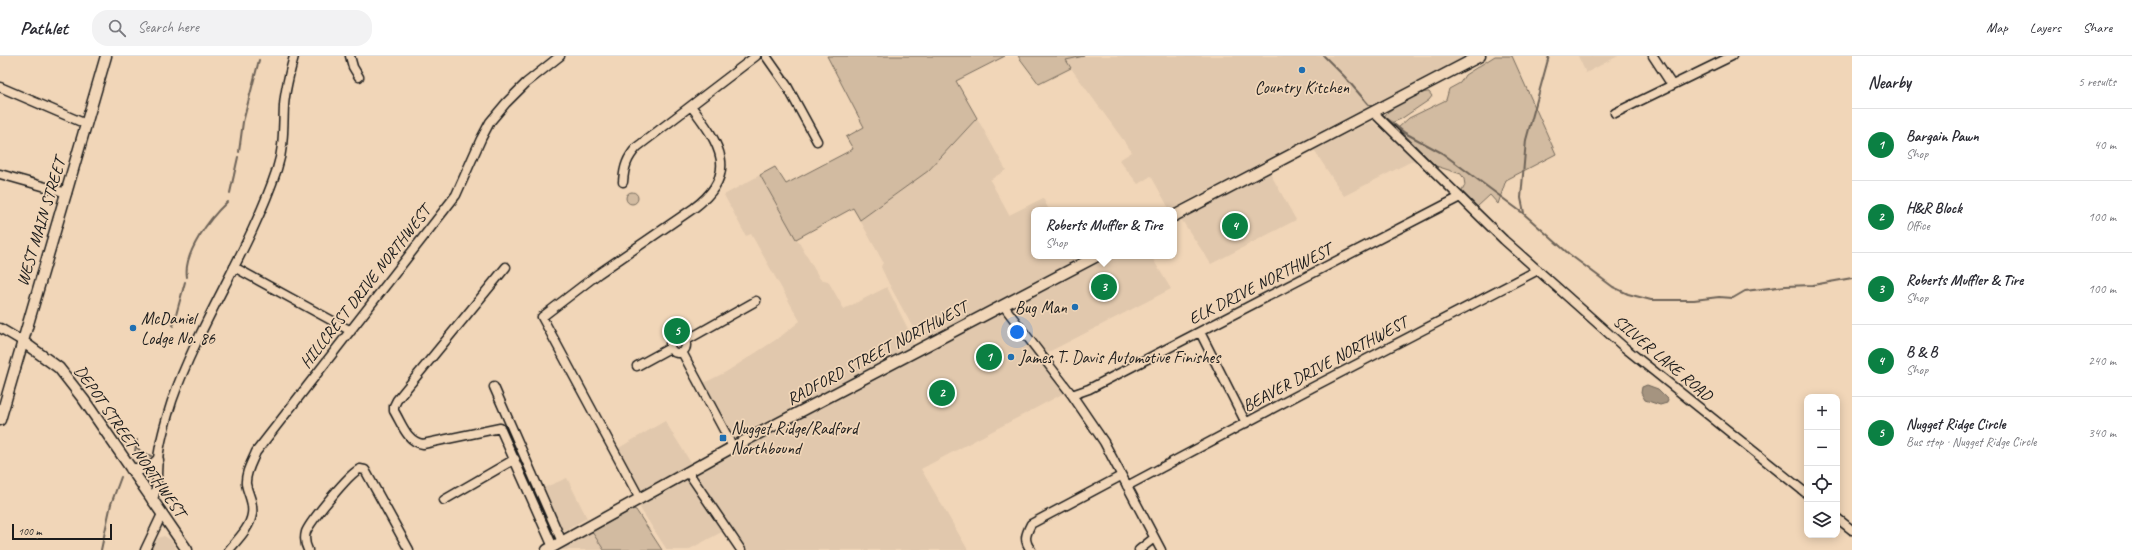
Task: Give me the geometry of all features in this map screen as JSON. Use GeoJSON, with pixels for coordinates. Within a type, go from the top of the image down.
{"type":"FeatureCollection","features":[{"type":"Feature","properties":{"kind":"main road","name":"WEST MAIN STREET"},"geometry":{"type":"LineString","coordinates":[[0,420],[106,56]]}},
{"type":"Feature","properties":{"kind":"main road"},"geometry":{"type":"LineString","coordinates":[[1177,214],[1480,56]]}},
{"type":"Feature","properties":{"kind":"main road","name":"RADFORD STREET NORTHWEST"},"geometry":{"type":"LineString","coordinates":[[554,546],[733,447],[1091,259]]}},
{"type":"Feature","properties":{"kind":"main road","name":"DEPOT STREET NORTHWEST"},"geometry":{"type":"LineString","coordinates":[[22,341],[59,368],[84,400],[187,550]]}},
{"type":"Feature","properties":{"kind":"main road"},"geometry":{"type":"LineString","coordinates":[[131,469],[148,469],[158,460]]}},
{"type":"Feature","properties":{"kind":"street"},"geometry":{"type":"LineString","coordinates":[[152,501],[157,484],[158,460],[163,432],[173,400],[194,349],[234,267],[277,171],[282,154],[284,136],[284,105],[294,56]]}},
{"type":"Feature","properties":{"kind":"street"},"geometry":{"type":"LineString","coordinates":[[350,56],[353,67],[359,77]]}},
{"type":"Feature","properties":{"kind":"street","name":"HILLCREST DRIVE NORTHWEST"},"geometry":{"type":"LineString","coordinates":[[229,550],[248,526],[252,515],[252,502],[246,484],[248,468],[256,452],[456,194],[481,138],[490,122],[516,93],[560,56]]}},
{"type":"Feature","properties":{"kind":"street"},"geometry":{"type":"LineString","coordinates":[[622,182],[628,156],[637,147],[756,56]]}},
{"type":"Feature","properties":{"kind":"street"},"geometry":{"type":"LineString","coordinates":[[766,56],[787,86],[817,141]]}},
{"type":"Feature","properties":{"kind":"street"},"geometry":{"type":"LineString","coordinates":[[1653,56],[1672,85]]}},
{"type":"Feature","properties":{"kind":"street"},"geometry":{"type":"LineString","coordinates":[[1615,113],[1732,56]]}},
{"type":"Feature","properties":{"kind":"street"},"geometry":{"type":"LineString","coordinates":[[0,86],[86,124]]}},
{"type":"Feature","properties":{"kind":"street"},"geometry":{"type":"LineString","coordinates":[[640,499],[542,317],[598,274],[694,208],[707,198],[716,187],[721,176],[722,165],[720,153],[703,122],[691,106]]}},
{"type":"Feature","properties":{"kind":"street","name":"SILVER LAKE ROAD"},"geometry":{"type":"LineString","coordinates":[[1373,112],[1504,240],[1625,348],[1804,492]]}},
{"type":"Feature","properties":{"kind":"street"},"geometry":{"type":"LineString","coordinates":[[0,174],[67,194]]}},
{"type":"Feature","properties":{"kind":"street","name":"ELK DRIVE NORTHWEST"},"geometry":{"type":"LineString","coordinates":[[1072,395],[1089,389],[1460,197]]}},
{"type":"Feature","properties":{"kind":"street"},"geometry":{"type":"LineString","coordinates":[[234,267],[351,331]]}},
{"type":"Feature","properties":{"kind":"street"},"geometry":{"type":"LineString","coordinates":[[506,267],[397,400],[394,406],[394,411],[410,439],[416,443],[423,444],[500,428],[554,546]]}},
{"type":"Feature","properties":{"kind":"street","name":"BEAVER DRIVE NORTHWEST"},"geometry":{"type":"LineString","coordinates":[[1128,486],[1538,270]]}},
{"type":"Feature","properties":{"kind":"street"},"geometry":{"type":"LineString","coordinates":[[685,341],[756,301]]}},
{"type":"Feature","properties":{"kind":"street"},"geometry":{"type":"LineString","coordinates":[[1003,304],[1072,395],[1104,442],[1161,550]]}},
{"type":"Feature","properties":{"kind":"street"},"geometry":{"type":"LineString","coordinates":[[0,328],[22,341]]}},
{"type":"Feature","properties":{"kind":"street"},"geometry":{"type":"LineString","coordinates":[[1200,332],[1246,423]]}},
{"type":"Feature","properties":{"kind":"street"},"geometry":{"type":"LineString","coordinates":[[670,348],[670,343],[673,339],[681,338],[685,341]]}},
{"type":"Feature","properties":{"kind":"street"},"geometry":{"type":"LineString","coordinates":[[670,348],[677,353],[682,352],[686,348],[685,341]]}},
{"type":"Feature","properties":{"kind":"street"},"geometry":{"type":"LineString","coordinates":[[637,366],[670,348]]}},
{"type":"Feature","properties":{"kind":"street"},"geometry":{"type":"LineString","coordinates":[[682,352],[733,447]]}},
{"type":"Feature","properties":{"kind":"street"},"geometry":{"type":"LineString","coordinates":[[494,387],[554,546]]}},
{"type":"Feature","properties":{"kind":"street"},"geometry":{"type":"LineString","coordinates":[[444,500],[515,459]]}},
{"type":"Feature","properties":{"kind":"street"},"geometry":{"type":"LineString","coordinates":[[308,550],[304,540],[308,528],[346,479],[360,469],[365,470],[409,550]]}},
{"type":"Feature","properties":{"kind":"street"},"geometry":{"type":"LineString","coordinates":[[688,472],[741,550]]}},
{"type":"Feature","properties":{"kind":"street"},"geometry":{"type":"LineString","coordinates":[[1030,550],[1027,545],[1025,534],[1031,524],[1121,476]]}},
{"type":"Feature","properties":{"kind":"street"},"geometry":{"type":"LineString","coordinates":[[145,550],[162,514]]}},
{"type":"Feature","properties":{"kind":"street"},"geometry":{"type":"LineString","coordinates":[[1840,520],[1852,530]]}},
{"type":"Feature","properties":{"kind":"street"},"geometry":{"type":"LineString","coordinates":[[1138,550],[1154,538]]}},
{"type":"Feature","properties":{"kind":"shaded area"},"geometry":{"type":"Polygon","coordinates":[[[827,56],[1005,56],[956,81],[977,118],[928,171],[860,220],[853,208],[796,239],[760,175],[775,167],[786,184],[853,149],[846,137],[864,127],[827,56]]]}},
{"type":"Feature","properties":{"kind":"shaded area"},"geometry":{"type":"Polygon","coordinates":[[[1018,56],[1084,56],[1066,60],[1071,68],[1039,84],[1018,56]]]}},
{"type":"Feature","properties":{"kind":"shaded area"},"geometry":{"type":"Polygon","coordinates":[[[1084,56],[1464,57],[1176,207],[1168,207],[1151,176],[1138,184],[1119,160],[1132,152],[1065,60],[1084,56]]]}},
{"type":"Feature","properties":{"kind":"shaded area"},"geometry":{"type":"Polygon","coordinates":[[[1495,56],[1512,56],[1556,154],[1506,180],[1498,204],[1490,195],[1477,207],[1462,191],[1465,185],[1461,174],[1436,166],[1398,128],[1409,118],[1446,100],[1449,89],[1460,83],[1465,75],[1495,56]]]}},
{"type":"Feature","properties":{"kind":"shaded area"},"geometry":{"type":"Polygon","coordinates":[[[1578,56],[1618,56],[1586,73],[1578,56]]]}},
{"type":"Feature","properties":{"kind":"shaded area"},"geometry":{"type":"Polygon","coordinates":[[[1429,92],[1432,96],[1429,100],[1401,119],[1391,123],[1384,117],[1404,101],[1419,94],[1429,92]]]}},
{"type":"Feature","properties":{"kind":"shaded area"},"geometry":{"type":"Polygon","coordinates":[[[977,118],[1006,170],[990,180],[1009,215],[1043,198],[1048,207],[1031,207],[1031,259],[1077,260],[921,340],[889,284],[881,267],[883,262],[860,220],[928,171],[977,118]]]}},
{"type":"Feature","properties":{"kind":"shaded area"},"geometry":{"type":"Polygon","coordinates":[[[1372,121],[1416,159],[1344,196],[1314,150],[1372,121]]]}},
{"type":"Feature","properties":{"kind":"shaded area"},"geometry":{"type":"Polygon","coordinates":[[[1270,173],[1296,220],[1211,264],[1181,219],[1270,173]]]}},
{"type":"Feature","properties":{"kind":"shaded area"},"geometry":{"type":"Polygon","coordinates":[[[760,175],[820,279],[828,281],[844,309],[887,287],[914,341],[912,346],[775,418],[761,423],[737,436],[732,433],[704,383],[726,372],[780,337],[800,321],[751,234],[746,236],[724,195],[760,175]]]}},
{"type":"Feature","properties":{"kind":"shaded area"},"geometry":{"type":"Polygon","coordinates":[[[634,192],[637,193],[637,203],[630,204],[627,203],[626,196],[627,193],[634,192]]]}},
{"type":"Feature","properties":{"kind":"shaded area"},"geometry":{"type":"Polygon","coordinates":[[[1103,259],[1153,259],[1171,289],[1037,358],[1066,392],[921,469],[968,550],[747,550],[731,527],[688,550],[667,550],[640,508],[640,505],[817,409],[1103,259]]]}},
{"type":"Feature","properties":{"kind":"shaded area"},"geometry":{"type":"Polygon","coordinates":[[[1647,385],[1658,389],[1668,399],[1667,403],[1660,405],[1645,400],[1641,393],[1642,387],[1647,385]]]}},
{"type":"Feature","properties":{"kind":"shaded area"},"geometry":{"type":"Polygon","coordinates":[[[665,421],[691,463],[643,490],[640,489],[617,449],[665,421]]]}},
{"type":"Feature","properties":{"kind":"shaded area"},"geometry":{"type":"Polygon","coordinates":[[[567,478],[587,518],[555,536],[552,533],[534,492],[567,478]]]}},
{"type":"Feature","properties":{"kind":"shaded area"},"geometry":{"type":"Polygon","coordinates":[[[633,509],[636,510],[662,550],[604,550],[592,532],[633,509]]]}},
{"type":"Feature","properties":{"kind":"shaded area"},"geometry":{"type":"Polygon","coordinates":[[[592,532],[604,550],[560,550],[573,542],[592,532]]]}},
{"type":"Feature","properties":{"kind":"shaded area"},"geometry":{"type":"Polygon","coordinates":[[[164,536],[171,540],[177,550],[150,550],[158,538],[164,536]]]}},
{"type":"Feature","properties":{"kind":"waterway"},"geometry":{"type":"LineString","coordinates":[[1324,56],[1344,76],[1368,104],[1374,108]]}},
{"type":"Feature","properties":{"kind":"waterway"},"geometry":{"type":"LineString","coordinates":[[1524,213],[1521,198],[1526,140],[1549,56]]}},
{"type":"Feature","properties":{"kind":"waterway"},"geometry":{"type":"LineString","coordinates":[[239,152],[243,122],[259,60]]}},
{"type":"Feature","properties":{"kind":"waterway"},"geometry":{"type":"LineString","coordinates":[[1379,112],[1405,133],[1442,153],[1524,214],[1569,254],[1613,287],[1628,294],[1651,300],[1694,300],[1719,297],[1733,298],[1745,291],[1786,286],[1813,285],[1852,278]]}},
{"type":"Feature","properties":{"kind":"waterway"},"geometry":{"type":"LineString","coordinates":[[230,193],[238,157]]}},
{"type":"Feature","properties":{"kind":"waterway"},"geometry":{"type":"LineString","coordinates":[[187,277],[189,257],[193,247],[206,226],[227,202]]}},
{"type":"Feature","properties":{"kind":"waterway"},"geometry":{"type":"LineString","coordinates":[[173,326],[185,282]]}},
{"type":"Feature","properties":{"kind":"waterway"},"geometry":{"type":"LineString","coordinates":[[135,451],[137,440]]}},
{"type":"Feature","properties":{"kind":"waterway"},"geometry":{"type":"LineString","coordinates":[[136,446],[141,452],[151,456]]}},
{"type":"Feature","properties":{"kind":"waterway"},"geometry":{"type":"LineString","coordinates":[[101,550],[111,504],[121,477]]}},
{"type":"Feature","properties":{"kind":"place","name":"Country Kitchen"},"geometry":{"type":"Point","coordinates":[1302,70]}},
{"type":"Feature","properties":{"kind":"place","name":"B & B"},"geometry":{"type":"Point","coordinates":[1235,226]}},
{"type":"Feature","properties":{"kind":"place","name":"Roberts Muffler & Tire"},"geometry":{"type":"Point","coordinates":[1104,287]}},
{"type":"Feature","properties":{"kind":"place","name":"Bug Man"},"geometry":{"type":"Point","coordinates":[1075,307]}},
{"type":"Feature","properties":{"kind":"place","name":"McDaniel Lodge No. 86"},"geometry":{"type":"Point","coordinates":[133,328]}},
{"type":"Feature","properties":{"kind":"place","name":"Nugget Ridge Circle"},"geometry":{"type":"Point","coordinates":[677,331]}},
{"type":"Feature","properties":{"kind":"place","name":"Bargain Pawn"},"geometry":{"type":"Point","coordinates":[989,357]}},
{"type":"Feature","properties":{"kind":"place","name":"James T. Davis Automotive Finishes"},"geometry":{"type":"Point","coordinates":[1011,357]}},
{"type":"Feature","properties":{"kind":"place","name":"H&R Block"},"geometry":{"type":"Point","coordinates":[942,393]}},
{"type":"Feature","properties":{"kind":"place","name":"Nugget Ridge/Radford Northbound"},"geometry":{"type":"Point","coordinates":[723,438]}}]}
